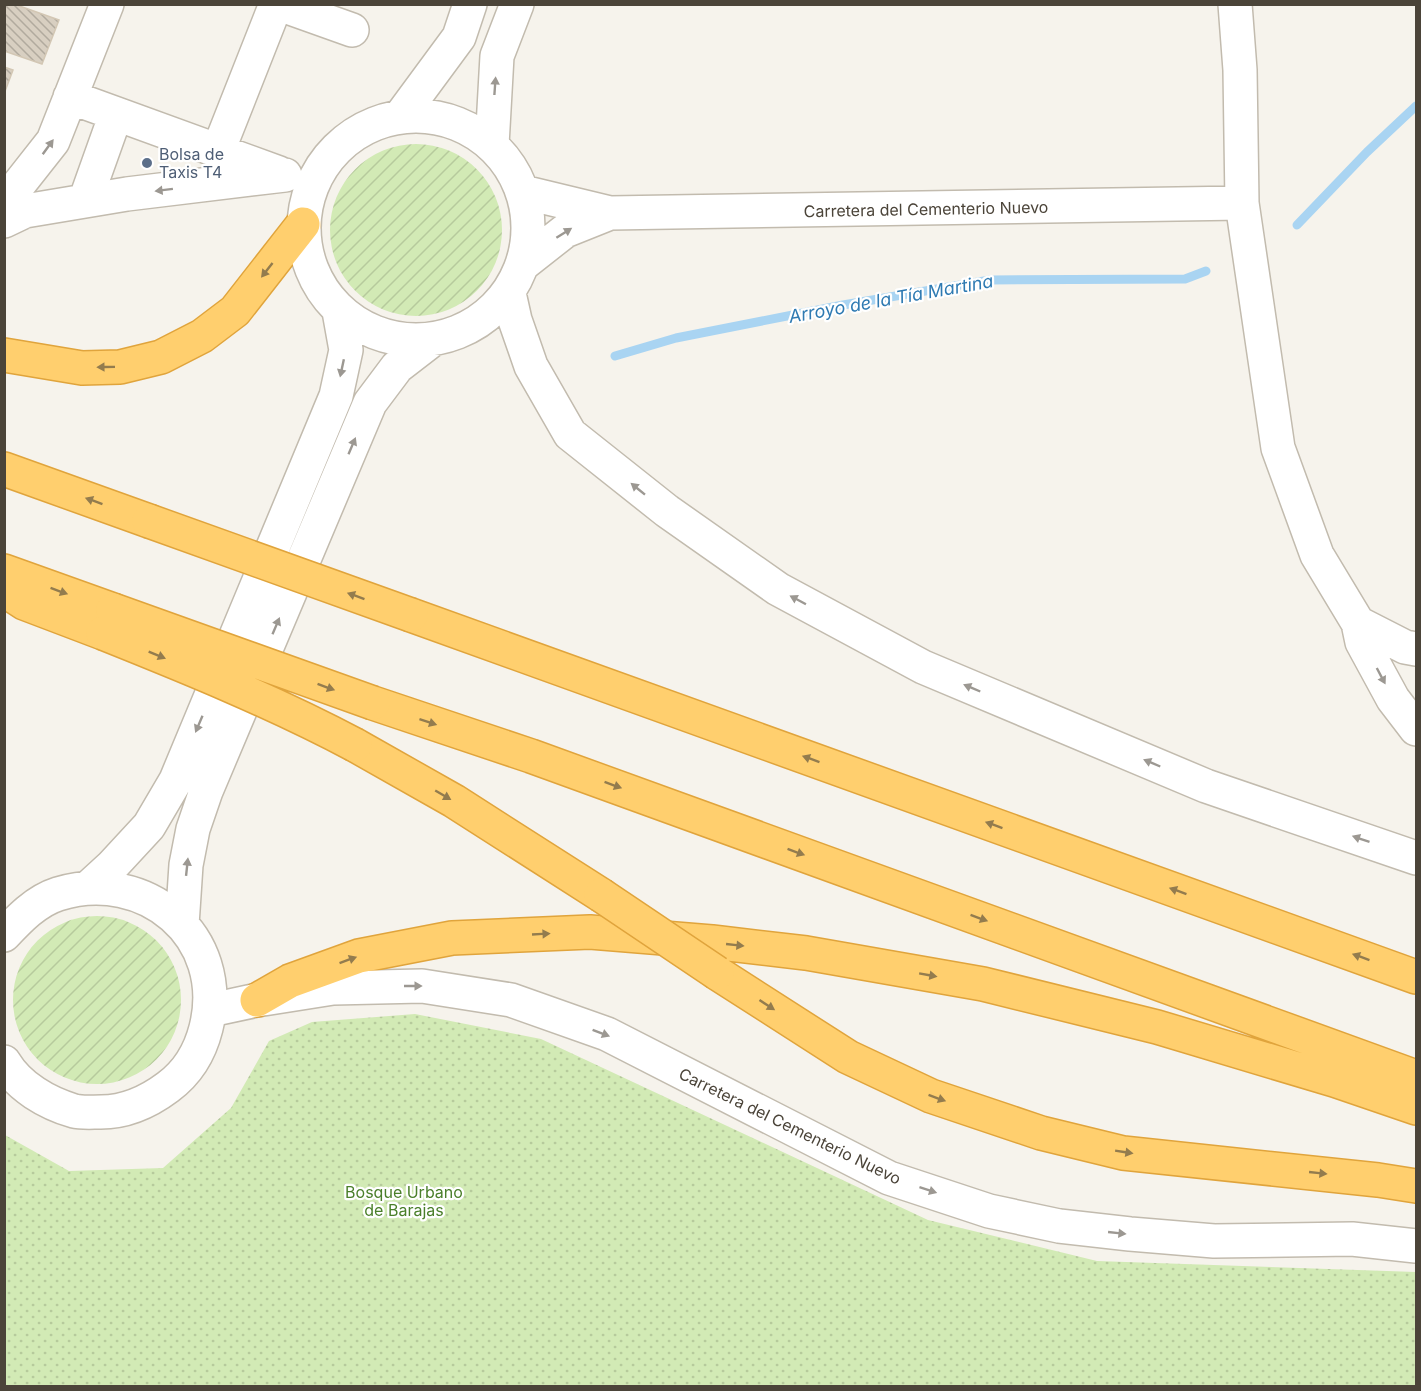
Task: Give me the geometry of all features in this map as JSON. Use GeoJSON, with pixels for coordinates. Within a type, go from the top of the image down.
{"type":"FeatureCollection","features":[{"type":"Feature","properties":{"kind":"highway"},"geometry":{"type":"LineString","coordinates":[[4,355],[82,368],[120,367],[161,357],[202,336],[235,311],[303,224]]}},
{"type":"Feature","properties":{"kind":"highway"},"geometry":{"type":"LineString","coordinates":[[4,469],[1416,977]]}},
{"type":"Feature","properties":{"kind":"highway"},"geometry":{"type":"LineString","coordinates":[[4,571],[292,712],[454,801],[848,1057],[931,1096],[1041,1133],[1123,1153],[1416,1186]]}},
{"type":"Feature","properties":{"kind":"highway"},"geometry":{"type":"LineString","coordinates":[[4,590],[24,603],[108,621],[531,756],[1416,1077]]}},
{"type":"Feature","properties":{"kind":"highway"},"geometry":{"type":"LineString","coordinates":[[257,1000],[290,981],[359,956],[452,938],[590,932],[712,942],[806,952],[983,984],[1157,1027],[1334,1080],[1416,1108]]}},
{"type":"Feature","properties":{"kind":"street"},"geometry":{"type":"LineString","coordinates":[[106,4],[53,141],[8,207],[25,211],[230,182],[298,179],[364,129],[400,117],[424,116],[449,120],[471,130],[492,145],[511,166],[524,192],[529,216],[529,240],[524,264],[509,293],[488,316],[461,332],[432,340],[398,340],[366,330],[339,311],[319,286],[307,256],[303,224],[306,203],[298,179]]}},
{"type":"Feature","properties":{"kind":"street"},"geometry":{"type":"LineString","coordinates":[[230,182],[218,151],[277,4],[352,30]]}},
{"type":"Feature","properties":{"kind":"street"},"geometry":{"type":"LineString","coordinates":[[400,117],[459,37],[470,4]]}},
{"type":"Feature","properties":{"kind":"street"},"geometry":{"type":"LineString","coordinates":[[492,145],[497,56],[517,4]]}},
{"type":"Feature","properties":{"kind":"street"},"geometry":{"type":"LineString","coordinates":[[1235,4],[1240,70],[1242,204],[1278,448],[1317,555],[1358,623],[1362,642],[1393,699],[1416,729]]}},
{"type":"Feature","properties":{"kind":"street"},"geometry":{"type":"LineString","coordinates":[[70,97],[298,179]]}},
{"type":"Feature","properties":{"kind":"street"},"geometry":{"type":"LineString","coordinates":[[85,201],[116,114]]}},
{"type":"Feature","properties":{"kind":"street","name":"Carretera del Cementerio Nuevo"},"geometry":{"type":"LineString","coordinates":[[524,192],[610,213],[1242,204]]}},
{"type":"Feature","properties":{"kind":"street","name":"Carretera del Cementerio Nuevo"},"geometry":{"type":"LineString","coordinates":[[524,264],[565,231],[610,213]]}},
{"type":"Feature","properties":{"kind":"street"},"geometry":{"type":"LineString","coordinates":[[509,293],[515,320],[531,366],[570,434],[667,511],[778,589],[923,667],[1206,786],[1416,858]]}},
{"type":"Feature","properties":{"kind":"street"},"geometry":{"type":"LineString","coordinates":[[88,888],[112,866],[148,826],[176,780],[336,396],[346,350],[339,311]]}},
{"type":"Feature","properties":{"kind":"street"},"geometry":{"type":"LineString","coordinates":[[182,925],[186,865],[193,829],[206,791],[356,435],[370,403],[396,367],[432,340]]}},
{"type":"Feature","properties":{"kind":"street"},"geometry":{"type":"LineString","coordinates":[[1358,623],[1405,647],[1416,649]]}},
{"type":"Feature","properties":{"kind":"street"},"geometry":{"type":"LineString","coordinates":[[4,935],[27,911],[56,895],[88,888],[123,890],[155,903],[182,925],[196,943],[206,964],[211,1010],[201,1046],[180,1078],[150,1101],[113,1112],[75,1111],[40,1097],[10,1072],[4,1062]]}},
{"type":"Feature","properties":{"kind":"street","name":"Carretera del Cementerio Nuevo"},"geometry":{"type":"LineString","coordinates":[[211,1010],[333,988],[422,986],[512,1000],[607,1034],[744,1106],[889,1178],[989,1211],[1059,1226],[1214,1241],[1352,1239],[1416,1246]]}},
{"type":"Feature","properties":{"kind":"green space"},"geometry":{"type":"Polygon","coordinates":[[[416,144],[449,151],[464,158],[477,169],[488,182],[495,197],[502,230],[495,263],[488,278],[477,291],[464,302],[449,309],[416,316],[383,309],[368,302],[355,291],[344,278],[337,263],[330,230],[337,197],[344,182],[355,169],[368,158],[383,151],[416,144]]]}},
{"type":"Feature","properties":{"kind":"green space"},"geometry":{"type":"Polygon","coordinates":[[[97,916],[113,917],[129,922],[157,940],[175,968],[180,984],[180,1016],[175,1032],[157,1060],[129,1078],[113,1083],[97,1084],[81,1083],[65,1078],[37,1060],[19,1032],[14,1016],[13,1000],[14,984],[19,968],[37,940],[65,922],[81,917],[97,916]]]}},
{"type":"Feature","properties":{"kind":"green space","name":"Bosque Urbano de Barajas"},"geometry":{"type":"Polygon","coordinates":[[[415,1014],[541,1039],[928,1220],[1097,1261],[1416,1272],[1416,1386],[5,1386],[5,1135],[69,1171],[163,1168],[231,1108],[269,1041],[312,1022],[415,1014]]]}},
{"type":"Feature","properties":{"kind":"building"},"geometry":{"type":"Polygon","coordinates":[[[4,4],[14,4],[59,20],[42,64],[4,51],[4,4]]]}},
{"type":"Feature","properties":{"kind":"building"},"geometry":{"type":"Polygon","coordinates":[[[4,67],[13,70],[4,94],[4,67]]]}},
{"type":"Feature","properties":{"kind":"waterway","name":"Arroyo de la Tía Martina"},"geometry":{"type":"LineString","coordinates":[[1297,225],[1367,152],[1416,106]]}},
{"type":"Feature","properties":{"kind":"waterway","name":"Arroyo de la Tía Martina"},"geometry":{"type":"LineString","coordinates":[[615,356],[676,338],[843,305],[990,280],[1185,279],[1206,271]]}},
{"type":"Feature","properties":{"kind":"place","name":"Bolsa de Taxis T4"},"geometry":{"type":"Point","coordinates":[147,163]}}]}
